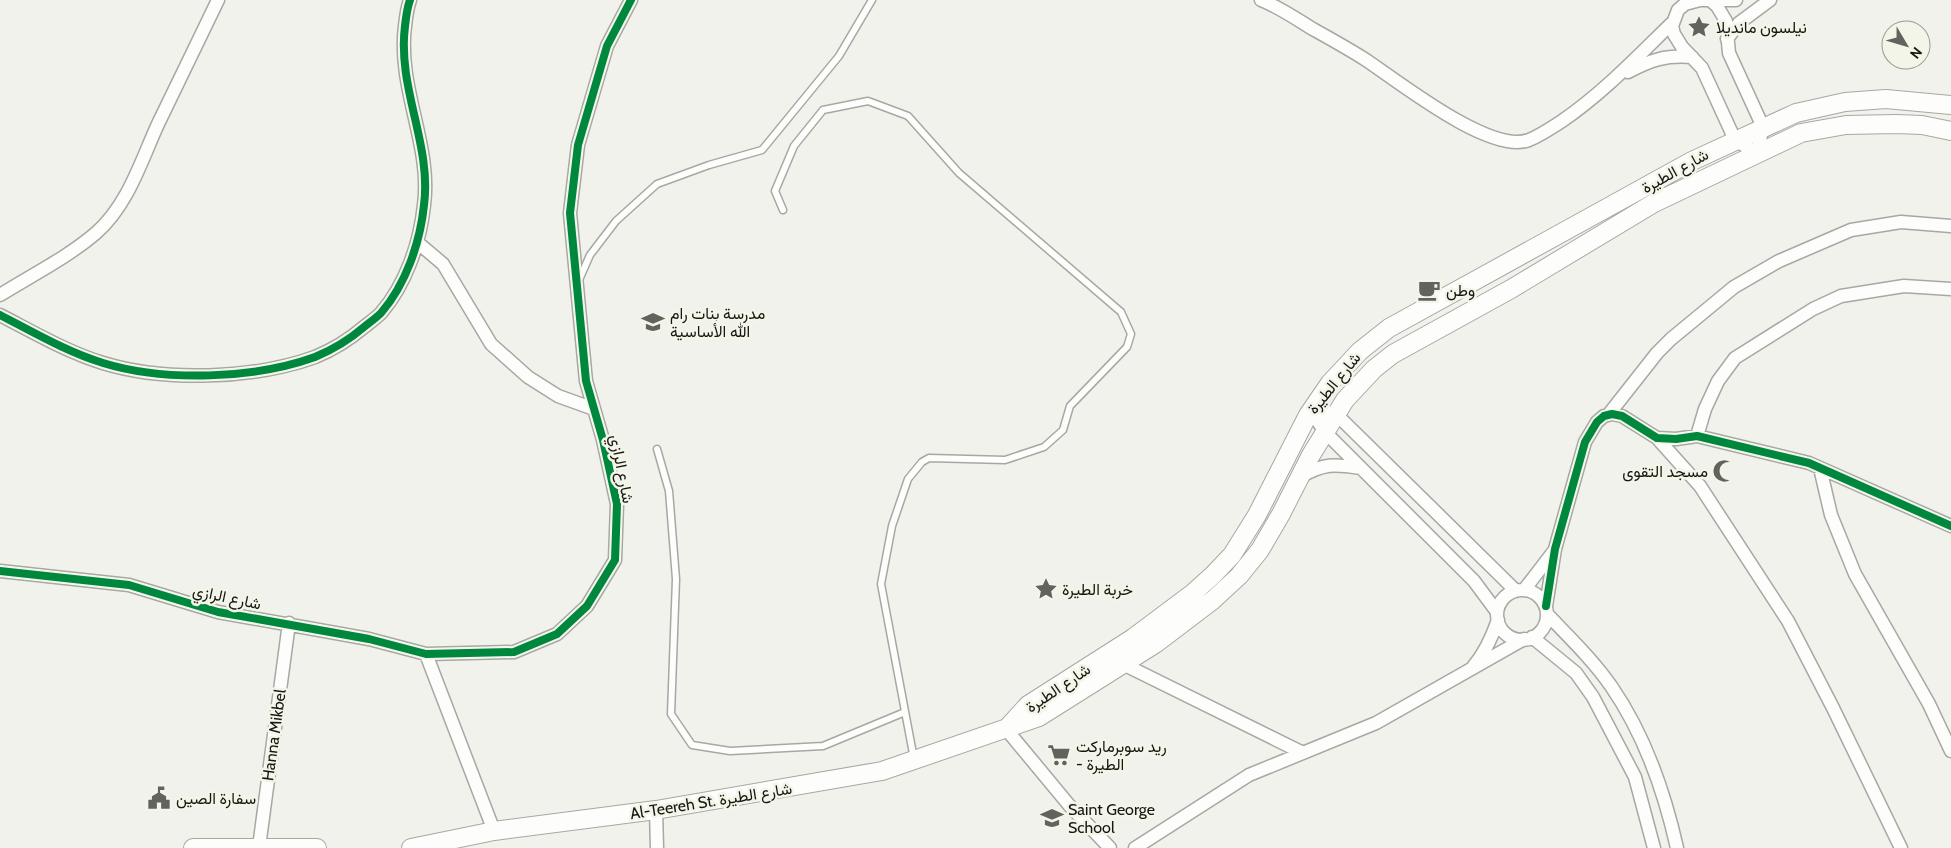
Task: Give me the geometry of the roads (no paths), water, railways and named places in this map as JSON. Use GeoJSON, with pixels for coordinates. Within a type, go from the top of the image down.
{"type":"FeatureCollection","features":[{"type":"Feature","properties":{"kind":"main road","name":"شارع الطيرة"},"geometry":{"type":"LineString","coordinates":[[1006,729],[1028,705],[1133,638],[1193,593],[1213,574],[1232,554],[1257,515],[1288,451],[1330,383],[1360,351],[1389,328],[1692,161],[1796,113],[1845,102],[1886,99],[1951,104]]}},
{"type":"Feature","properties":{"kind":"main road","name":"شارع الطيرة"},"geometry":{"type":"LineString","coordinates":[[1006,729],[1039,717],[1155,644],[1206,606],[1239,576],[1260,550],[1325,432],[1345,400],[1374,369],[1393,354],[1511,289],[1654,204],[1801,133],[1846,125],[1922,125],[1951,131]]}},
{"type":"Feature","properties":{"kind":"main road","name":"Al-Teereh St. شارع الطيرة"},"geometry":{"type":"LineString","coordinates":[[410,848],[494,831],[656,810],[839,780],[882,771],[1006,729]]}},
{"type":"Feature","properties":{"kind":"main road"},"geometry":{"type":"LineString","coordinates":[[192,848],[317,848]]}},
{"type":"Feature","properties":{"kind":"street"},"geometry":{"type":"LineString","coordinates":[[0,295],[97,232],[113,213],[132,185],[218,0]]}},
{"type":"Feature","properties":{"kind":"street"},"geometry":{"type":"LineString","coordinates":[[0,315],[66,348],[103,363],[151,372],[190,376],[231,374],[281,367],[317,356],[352,337],[380,314],[398,289],[417,242],[425,204],[424,165],[405,76],[403,41],[410,0]]}},
{"type":"Feature","properties":{"kind":"street"},"geometry":{"type":"LineString","coordinates":[[1261,0],[1366,60],[1412,93],[1469,127],[1513,143],[1528,141],[1542,134],[1573,113],[1614,80],[1674,19],[1685,4],[1701,0],[1736,0]]}},
{"type":"Feature","properties":{"kind":"street"},"geometry":{"type":"LineString","coordinates":[[1671,0],[1674,34],[1677,41],[1702,68],[1734,140],[1757,153],[1763,127],[1729,54],[1726,21],[1717,6],[1709,0]]}},
{"type":"Feature","properties":{"kind":"street"},"geometry":{"type":"LineString","coordinates":[[1727,38],[1739,24],[1770,0]]}},
{"type":"Feature","properties":{"kind":"street","name":"شارع الرازي"},"geometry":{"type":"LineString","coordinates":[[0,571],[130,585],[218,612],[289,623],[369,639],[426,654],[514,652],[557,634],[587,606],[615,560],[617,504],[603,440],[586,381],[570,213],[578,146],[607,46],[630,1]]}},
{"type":"Feature","properties":{"kind":"street"},"geometry":{"type":"LineString","coordinates":[[1614,80],[1646,62],[1663,57],[1692,57]]}},
{"type":"Feature","properties":{"kind":"street"},"geometry":{"type":"LineString","coordinates":[[1136,848],[1250,775],[1376,723],[1542,630],[1546,623],[1555,549],[1585,442],[1597,422],[1609,414],[1657,353],[1671,339],[1734,287],[1779,261],[1851,230],[1901,222],[1951,226]]}},
{"type":"Feature","properties":{"kind":"street"},"geometry":{"type":"LineString","coordinates":[[417,242],[443,264],[491,344],[528,377],[558,396],[594,409]]}},
{"type":"Feature","properties":{"kind":"street"},"geometry":{"type":"LineString","coordinates":[[1697,436],[1705,409],[1718,381],[1736,358],[1813,310],[1841,296],[1904,286],[1951,289]]}},
{"type":"Feature","properties":{"kind":"street"},"geometry":{"type":"LineString","coordinates":[[1311,411],[1336,414],[1520,590],[1535,593],[1542,599],[1547,610],[1610,685],[1632,721],[1659,781],[1668,808],[1677,848]]}},
{"type":"Feature","properties":{"kind":"street"},"geometry":{"type":"LineString","coordinates":[[1311,411],[1325,432],[1474,581],[1498,616],[1506,633],[1512,638],[1528,638],[1576,673],[1593,696],[1635,777],[1654,848]]}},
{"type":"Feature","properties":{"kind":"street"},"geometry":{"type":"LineString","coordinates":[[1609,414],[1622,416],[1657,438],[1700,486],[1788,621],[1833,708],[1900,848]]}},
{"type":"Feature","properties":{"kind":"street"},"geometry":{"type":"LineString","coordinates":[[1657,438],[1676,439],[1697,436],[1809,463],[1951,526]]}},
{"type":"Feature","properties":{"kind":"street"},"geometry":{"type":"LineString","coordinates":[[1300,478],[1312,470],[1332,464],[1361,468]]}},
{"type":"Feature","properties":{"kind":"street"},"geometry":{"type":"LineString","coordinates":[[1820,468],[1831,515],[1855,574],[1929,704],[1951,751]]}},
{"type":"Feature","properties":{"kind":"street"},"geometry":{"type":"LineString","coordinates":[[1468,672],[1485,650],[1504,598],[1520,590],[1555,549]]}},
{"type":"Feature","properties":{"kind":"street","name":"Hanna Mikbel"},"geometry":{"type":"LineString","coordinates":[[259,847],[289,623]]}},
{"type":"Feature","properties":{"kind":"street"},"geometry":{"type":"LineString","coordinates":[[426,654],[494,831]]}},
{"type":"Feature","properties":{"kind":"street"},"geometry":{"type":"LineString","coordinates":[[1124,664],[1303,753]]}},
{"type":"Feature","properties":{"kind":"street"},"geometry":{"type":"LineString","coordinates":[[1006,729],[1069,805],[1110,848]]}},
{"type":"Feature","properties":{"kind":"street"},"geometry":{"type":"LineString","coordinates":[[656,810],[658,848]]}},
{"type":"Feature","properties":{"kind":"lane"},"geometry":{"type":"LineString","coordinates":[[576,286],[590,255],[616,221],[657,184],[709,165],[762,150],[839,56],[872,0]]}},
{"type":"Feature","properties":{"kind":"lane"},"geometry":{"type":"LineString","coordinates":[[782,210],[775,191],[794,146],[823,110],[868,101],[908,116],[959,173],[1121,312],[1131,334],[1127,347],[1070,406],[1063,430],[1044,447],[1005,460],[929,458],[922,462],[908,479],[892,526],[881,584],[914,760]]}},
{"type":"Feature","properties":{"kind":"lane"},"geometry":{"type":"LineString","coordinates":[[657,449],[669,490],[676,579],[671,714],[692,745],[730,751],[823,746],[905,712]]}},
{"type":"Feature","properties":{"kind":"place","name":"نيلسون مانديلا"},"geometry":{"type":"Point","coordinates":[1699,27]}},
{"type":"Feature","properties":{"kind":"place","name":"وطن"},"geometry":{"type":"Point","coordinates":[1429,290]}},
{"type":"Feature","properties":{"kind":"place","name":"مدرسة بنات رام الله الأساسية"},"geometry":{"type":"Point","coordinates":[653,322]}},
{"type":"Feature","properties":{"kind":"place","name":"مسجد التقوى"},"geometry":{"type":"Point","coordinates":[1724,471]}},
{"type":"Feature","properties":{"kind":"place","name":"خربة الطيرة"},"geometry":{"type":"Point","coordinates":[1046,589]}},
{"type":"Feature","properties":{"kind":"place","name":"ريد سوبرماركت - الطيرة"},"geometry":{"type":"Point","coordinates":[1059,755]}},
{"type":"Feature","properties":{"kind":"place","name":"سفارة الصين"},"geometry":{"type":"Point","coordinates":[159,798]}},
{"type":"Feature","properties":{"kind":"place","name":"Saint George School"},"geometry":{"type":"Point","coordinates":[1052,818]}}]}
